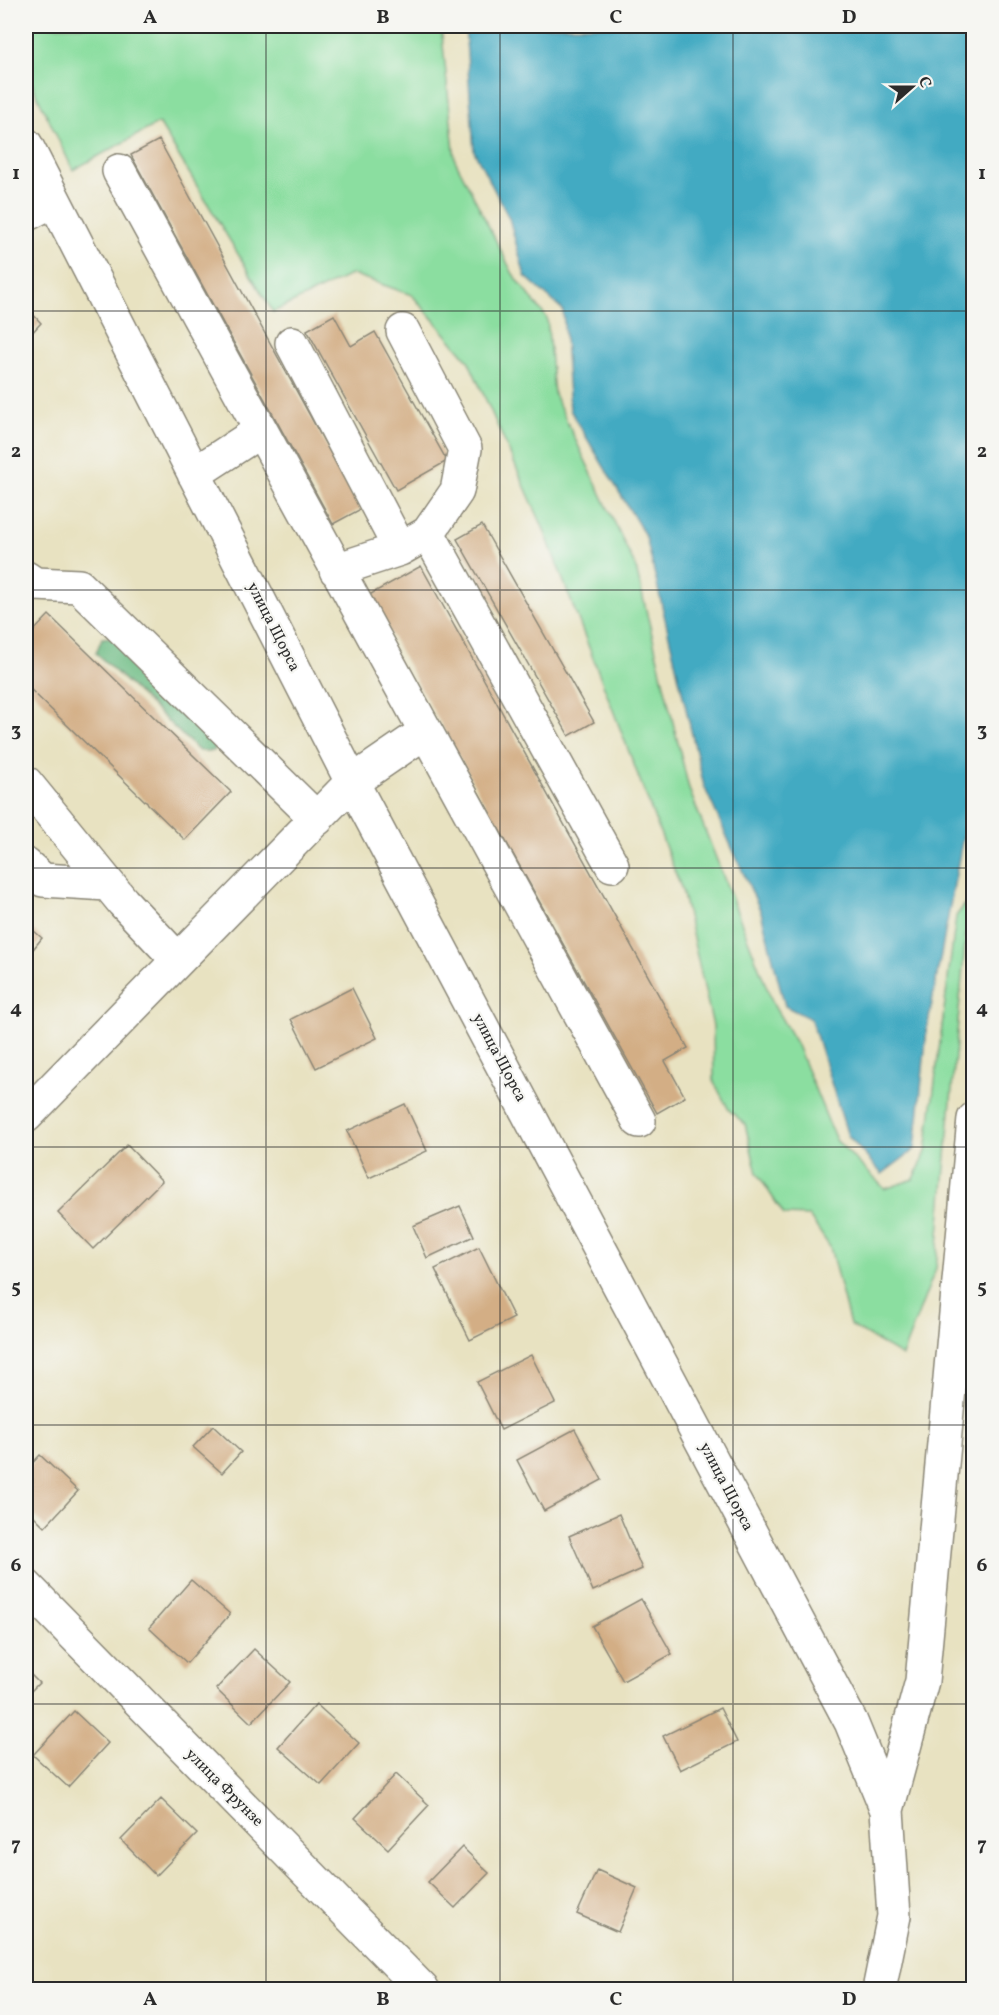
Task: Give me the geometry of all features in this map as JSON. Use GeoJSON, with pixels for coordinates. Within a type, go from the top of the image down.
{"type":"FeatureCollection","features":[{"type":"Feature","properties":{"kind":"street","name":"улица Щорса"},"geometry":{"type":"LineString","coordinates":[[26,144],[42,207],[194,474],[352,782],[851,1722],[887,1810],[894,1916],[879,1989]]}},
{"type":"Feature","properties":{"kind":"street"},"geometry":{"type":"LineString","coordinates":[[119,171],[639,1121]]}},
{"type":"Feature","properties":{"kind":"street"},"geometry":{"type":"LineString","coordinates":[[336,570],[400,549],[428,534],[457,491],[465,449],[403,331]]}},
{"type":"Feature","properties":{"kind":"street"},"geometry":{"type":"LineString","coordinates":[[292,343],[400,549]]}},
{"type":"Feature","properties":{"kind":"street"},"geometry":{"type":"LineString","coordinates":[[194,474],[260,431]]}},
{"type":"Feature","properties":{"kind":"street"},"geometry":{"type":"LineString","coordinates":[[428,534],[612,865]]}},
{"type":"Feature","properties":{"kind":"street"},"geometry":{"type":"LineString","coordinates":[[26,578],[35,584],[79,586],[317,819]]}},
{"type":"Feature","properties":{"kind":"street"},"geometry":{"type":"LineString","coordinates":[[29,1107],[178,960],[352,782],[425,732]]}},
{"type":"Feature","properties":{"kind":"street"},"geometry":{"type":"LineString","coordinates":[[26,783],[107,884],[178,960]]}},
{"type":"Feature","properties":{"kind":"street"},"geometry":{"type":"LineString","coordinates":[[26,865],[43,880],[107,884]]}},
{"type":"Feature","properties":{"kind":"street"},"geometry":{"type":"LineString","coordinates":[[887,1810],[922,1681],[974,1119]]}},
{"type":"Feature","properties":{"kind":"street","name":"улица Фрунзе"},"geometry":{"type":"LineString","coordinates":[[26,1586],[423,1989]]}},
{"type":"Feature","properties":{"kind":"green space"},"geometry":{"type":"Polygon","coordinates":[[[26,26],[441,26],[455,160],[513,274],[547,318],[554,394],[636,568],[689,789],[774,1006],[796,1043],[836,1140],[885,1189],[914,1179],[926,1152],[956,916],[969,899],[936,1268],[902,1356],[850,1325],[830,1247],[809,1216],[784,1215],[757,1173],[745,1124],[729,1110],[714,1082],[713,1026],[682,890],[542,525],[468,360],[412,295],[352,274],[273,312],[159,123],[73,170],[26,72],[26,26]]]}},
{"type":"Feature","properties":{"kind":"green space"},"geometry":{"type":"Polygon","coordinates":[[[123,636],[219,736],[214,751],[199,751],[96,653],[102,638],[123,636]]]}},
{"type":"Feature","properties":{"kind":"water"},"geometry":{"type":"Polygon","coordinates":[[[465,26],[973,26],[973,760],[970,799],[927,1029],[915,1149],[882,1174],[848,1136],[811,1019],[785,1006],[761,912],[704,786],[646,537],[570,410],[563,310],[525,276],[509,218],[474,151],[465,26]]]}},
{"type":"Feature","properties":{"kind":"building"},"geometry":{"type":"Polygon","coordinates":[[[159,140],[361,509],[333,524],[131,155],[159,140]]]}},
{"type":"Feature","properties":{"kind":"building"},"geometry":{"type":"Polygon","coordinates":[[[26,307],[41,323],[26,339],[26,307]]]}},
{"type":"Feature","properties":{"kind":"building"},"geometry":{"type":"Polygon","coordinates":[[[334,315],[351,346],[375,332],[447,461],[396,490],[307,330],[334,315]]]}},
{"type":"Feature","properties":{"kind":"building"},"geometry":{"type":"Polygon","coordinates":[[[482,525],[594,722],[569,736],[457,539],[482,525]]]}},
{"type":"Feature","properties":{"kind":"building"},"geometry":{"type":"Polygon","coordinates":[[[421,566],[688,1048],[665,1061],[685,1097],[657,1113],[369,595],[421,566]]]}},
{"type":"Feature","properties":{"kind":"building"},"geometry":{"type":"Polygon","coordinates":[[[49,615],[231,792],[185,840],[26,685],[26,639],[49,615]]]}},
{"type":"Feature","properties":{"kind":"building"},"geometry":{"type":"Polygon","coordinates":[[[26,924],[42,938],[26,958],[26,924]]]}},
{"type":"Feature","properties":{"kind":"building"},"geometry":{"type":"Polygon","coordinates":[[[352,988],[377,1038],[316,1068],[291,1019],[352,988]]]}},
{"type":"Feature","properties":{"kind":"building"},"geometry":{"type":"Polygon","coordinates":[[[405,1104],[427,1151],[369,1178],[347,1131],[405,1104]]]}},
{"type":"Feature","properties":{"kind":"building"},"geometry":{"type":"Polygon","coordinates":[[[127,1145],[162,1181],[93,1249],[58,1213],[127,1145]]]}},
{"type":"Feature","properties":{"kind":"building"},"geometry":{"type":"Polygon","coordinates":[[[460,1206],[474,1236],[427,1258],[413,1226],[460,1206]]]}},
{"type":"Feature","properties":{"kind":"building"},"geometry":{"type":"Polygon","coordinates":[[[479,1247],[514,1318],[470,1340],[435,1269],[479,1247]]]}},
{"type":"Feature","properties":{"kind":"building"},"geometry":{"type":"Polygon","coordinates":[[[531,1355],[555,1403],[501,1430],[477,1382],[531,1355]]]}},
{"type":"Feature","properties":{"kind":"building"},"geometry":{"type":"Polygon","coordinates":[[[213,1426],[241,1452],[222,1473],[193,1447],[213,1426]]]}},
{"type":"Feature","properties":{"kind":"building"},"geometry":{"type":"Polygon","coordinates":[[[575,1429],[602,1480],[544,1511],[517,1460],[575,1429]]]}},
{"type":"Feature","properties":{"kind":"building"},"geometry":{"type":"Polygon","coordinates":[[[40,1455],[78,1491],[45,1527],[26,1508],[26,1470],[40,1455]]]}},
{"type":"Feature","properties":{"kind":"building"},"geometry":{"type":"Polygon","coordinates":[[[619,1514],[642,1569],[593,1591],[569,1536],[619,1514]]]}},
{"type":"Feature","properties":{"kind":"building"},"geometry":{"type":"Polygon","coordinates":[[[191,1580],[230,1614],[187,1663],[149,1628],[191,1580]]]}},
{"type":"Feature","properties":{"kind":"building"},"geometry":{"type":"Polygon","coordinates":[[[641,1599],[672,1654],[623,1681],[592,1626],[641,1599]]]}},
{"type":"Feature","properties":{"kind":"building"},"geometry":{"type":"Polygon","coordinates":[[[254,1649],[290,1682],[251,1723],[216,1689],[254,1649]]]}},
{"type":"Feature","properties":{"kind":"building"},"geometry":{"type":"Polygon","coordinates":[[[26,1670],[39,1683],[26,1696],[26,1670]]]}},
{"type":"Feature","properties":{"kind":"building"},"geometry":{"type":"Polygon","coordinates":[[[316,1704],[359,1743],[321,1785],[278,1747],[316,1704]]]}},
{"type":"Feature","properties":{"kind":"building"},"geometry":{"type":"Polygon","coordinates":[[[720,1708],[737,1742],[680,1770],[663,1736],[720,1708]]]}},
{"type":"Feature","properties":{"kind":"building"},"geometry":{"type":"Polygon","coordinates":[[[74,1711],[108,1743],[68,1787],[33,1755],[74,1711]]]}},
{"type":"Feature","properties":{"kind":"building"},"geometry":{"type":"Polygon","coordinates":[[[396,1774],[429,1805],[388,1849],[355,1818],[396,1774]]]}},
{"type":"Feature","properties":{"kind":"building"},"geometry":{"type":"Polygon","coordinates":[[[161,1799],[197,1834],[156,1876],[121,1840],[161,1799]]]}},
{"type":"Feature","properties":{"kind":"building"},"geometry":{"type":"Polygon","coordinates":[[[462,1847],[489,1873],[455,1908],[428,1882],[462,1847]]]}},
{"type":"Feature","properties":{"kind":"building"},"geometry":{"type":"Polygon","coordinates":[[[597,1870],[637,1888],[618,1932],[577,1914],[597,1870]]]}}]}
